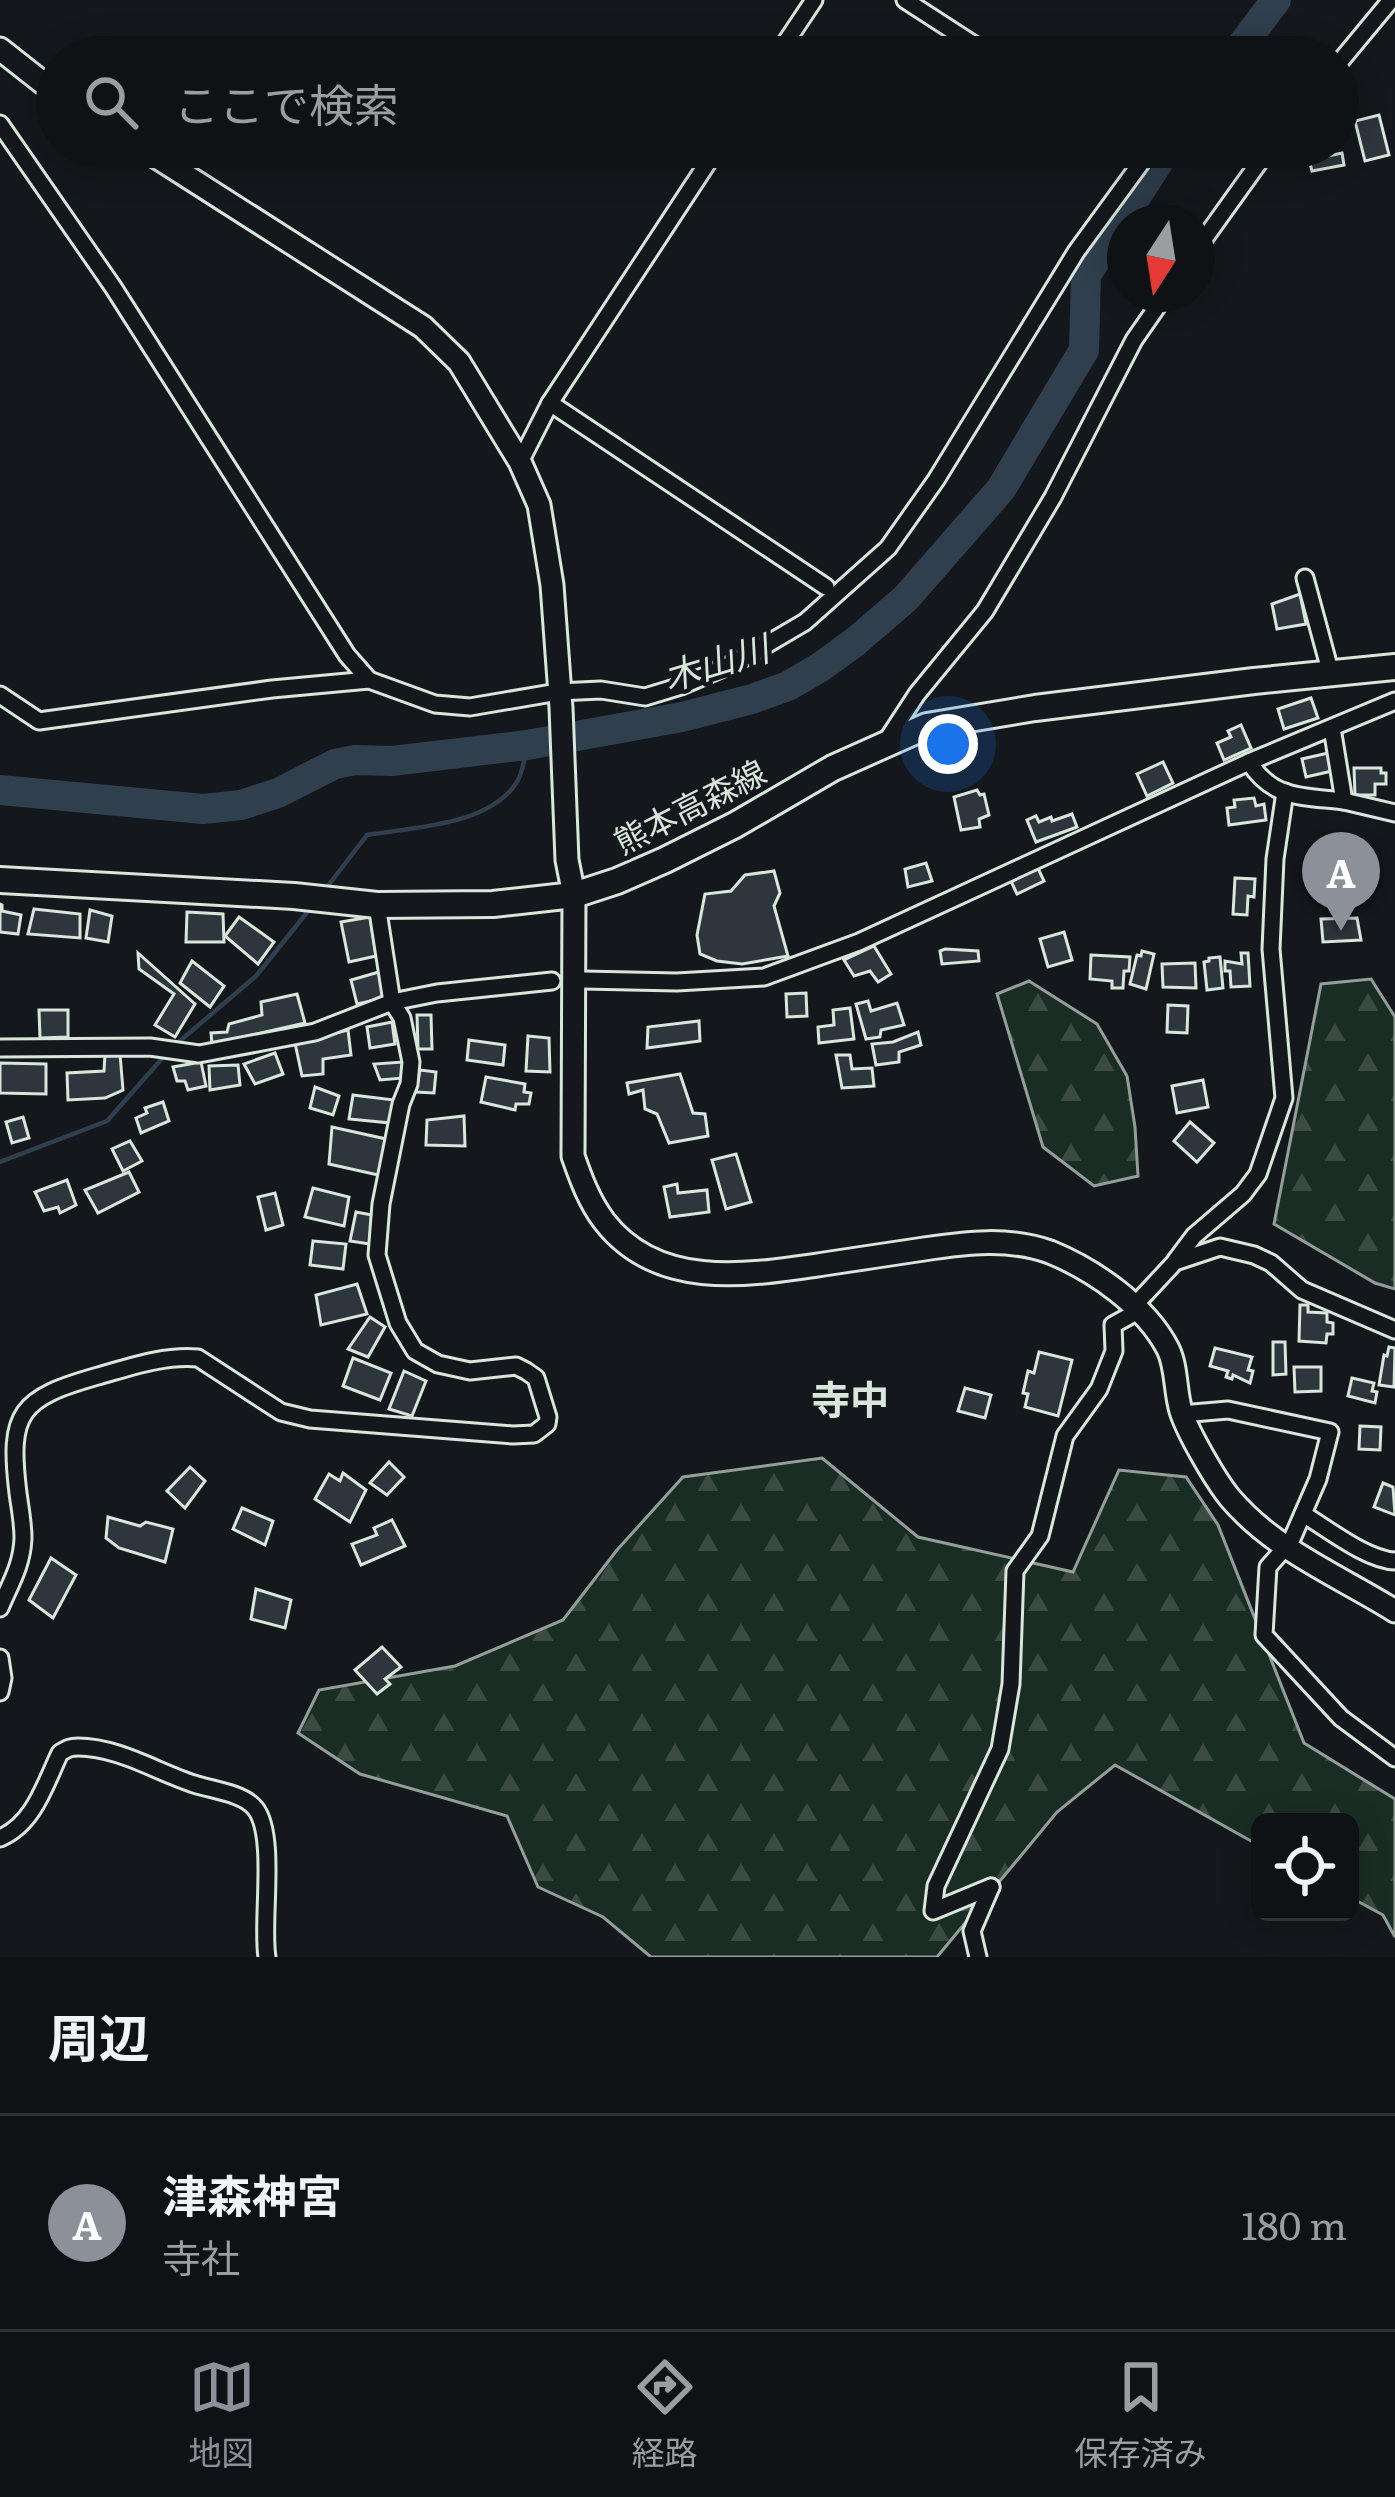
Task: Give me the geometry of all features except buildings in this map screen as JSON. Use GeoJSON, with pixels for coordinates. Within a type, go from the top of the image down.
{"type":"FeatureCollection","features":[{"type":"Feature","properties":{"kind":"main road","name":"熊本高森線"},"geometry":{"type":"LineString","coordinates":[[0,880],[376,905],[493,904],[574,896],[665,860],[833,768],[927,726],[1035,708],[1395,667]]}},
{"type":"Feature","properties":{"kind":"street"},"geometry":{"type":"LineString","coordinates":[[790,36],[814,0]]}},
{"type":"Feature","properties":{"kind":"street"},"geometry":{"type":"LineString","coordinates":[[905,0],[961,36]]}},
{"type":"Feature","properties":{"kind":"street"},"geometry":{"type":"LineString","coordinates":[[1359,39],[1391,0]]}},
{"type":"Feature","properties":{"kind":"street"},"geometry":{"type":"LineString","coordinates":[[0,50],[36,78]]}},
{"type":"Feature","properties":{"kind":"street"},"geometry":{"type":"LineString","coordinates":[[0,124],[113,286],[346,655],[369,680]]}},
{"type":"Feature","properties":{"kind":"street"},"geometry":{"type":"LineString","coordinates":[[174,168],[423,327],[460,362],[520,462],[539,505],[552,585],[567,860],[574,896],[573,1156],[586,1193],[606,1224],[638,1252],[672,1268],[709,1274],[745,1274],[967,1243],[1005,1243],[1049,1252],[1091,1274],[1134,1306],[1169,1351],[1181,1414],[1228,1496],[1286,1547],[1395,1611]]}},
{"type":"Feature","properties":{"kind":"street"},"geometry":{"type":"LineString","coordinates":[[520,462],[550,403],[704,168]]}},
{"type":"Feature","properties":{"kind":"street"},"geometry":{"type":"LineString","coordinates":[[0,695],[39,722],[369,680],[434,704],[470,706],[560,700],[601,690],[645,697],[736,662],[805,622],[888,548],[936,480],[1076,252],[1137,168]]}},
{"type":"Feature","properties":{"kind":"street"},"geometry":{"type":"LineString","coordinates":[[1215,224],[1255,168]]}},
{"type":"Feature","properties":{"kind":"street"},"geometry":{"type":"LineString","coordinates":[[884,745],[917,694],[986,611],[1154,312]]}},
{"type":"Feature","properties":{"kind":"street"},"geometry":{"type":"LineString","coordinates":[[550,403],[826,586]]}},
{"type":"Feature","properties":{"kind":"street"},"geometry":{"type":"LineString","coordinates":[[1305,578],[1331,674]]}},
{"type":"Feature","properties":{"kind":"street"},"geometry":{"type":"LineString","coordinates":[[583,980],[764,977],[859,942],[1249,762],[1395,701]]}},
{"type":"Feature","properties":{"kind":"street"},"geometry":{"type":"LineString","coordinates":[[1332,728],[1344,801]]}},
{"type":"Feature","properties":{"kind":"street"},"geometry":{"type":"LineString","coordinates":[[1249,762],[1260,779],[1285,792],[1395,813]]}},
{"type":"Feature","properties":{"kind":"street"},"geometry":{"type":"LineString","coordinates":[[978,1957],[972,1931],[991,1887],[933,1911],[936,1886],[1000,1749],[1011,1684],[1015,1571],[1040,1536],[1065,1436],[1099,1389],[1114,1351],[1113,1325],[1131,1315],[1194,1236],[1243,1194],[1258,1174],[1284,1098],[1270,950],[1275,859],[1285,792]]}},
{"type":"Feature","properties":{"kind":"street"},"geometry":{"type":"LineString","coordinates":[[0,1608],[20,1565],[23,1536],[14,1435],[35,1402],[85,1380],[141,1364],[197,1358],[281,1412],[310,1420],[513,1436],[534,1434],[548,1424],[536,1378],[526,1371],[516,1366],[470,1371],[439,1364],[415,1351],[398,1323],[377,1255],[381,1204],[411,1063],[402,1018],[392,1002],[376,905]]}},
{"type":"Feature","properties":{"kind":"street"},"geometry":{"type":"LineString","coordinates":[[0,1048],[150,1047],[199,1054],[315,1032],[392,1002],[436,992],[552,981]]}},
{"type":"Feature","properties":{"kind":"street"},"geometry":{"type":"LineString","coordinates":[[1174,1262],[1220,1247],[1254,1255],[1302,1290],[1395,1330]]}},
{"type":"Feature","properties":{"kind":"street"},"geometry":{"type":"LineString","coordinates":[[1181,1414],[1228,1410],[1330,1432],[1303,1514],[1286,1547],[1268,1567],[1264,1635],[1341,1718],[1395,1758]]}},
{"type":"Feature","properties":{"kind":"street"},"geometry":{"type":"LineString","coordinates":[[1303,1514],[1367,1554],[1395,1561]]}},
{"type":"Feature","properties":{"kind":"street"},"geometry":{"type":"LineString","coordinates":[[0,1658],[0,1692]]}},
{"type":"Feature","properties":{"kind":"street"},"geometry":{"type":"LineString","coordinates":[[0,1838],[16,1832],[33,1810],[60,1753],[79,1747],[125,1757],[240,1798],[255,1808],[262,1826],[267,1957]]}},
{"type":"Feature","properties":{"kind":"green space"},"geometry":{"type":"Polygon","coordinates":[[[1371,979],[1395,1017],[1395,1289],[1375,1283],[1274,1224],[1321,984],[1371,979]]]}},
{"type":"Feature","properties":{"kind":"green space"},"geometry":{"type":"Polygon","coordinates":[[[1029,981],[1097,1024],[1127,1076],[1138,1176],[1094,1186],[1043,1147],[997,994],[1029,981]]]}},
{"type":"Feature","properties":{"kind":"green space"},"geometry":{"type":"Polygon","coordinates":[[[822,1458],[918,1537],[1073,1572],[1119,1470],[1186,1477],[1218,1525],[1304,1743],[1395,1799],[1395,1937],[1383,1915],[1359,1902],[1359,1813],[1251,1813],[1251,1841],[1115,1765],[1057,1812],[937,1957],[651,1957],[603,1917],[538,1887],[507,1816],[360,1774],[298,1733],[319,1690],[455,1666],[563,1620],[617,1550],[683,1477],[822,1458]]]}},
{"type":"Feature","properties":{"kind":"waterway","name":"木山川"},"geometry":{"type":"LineString","coordinates":[[1249,36],[1276,0]]}},
{"type":"Feature","properties":{"kind":"waterway","name":"木山川"},"geometry":{"type":"LineString","coordinates":[[0,790],[203,809],[241,805],[278,793],[335,764],[527,745],[682,717],[788,686],[855,642],[906,598],[1001,489],[1084,350],[1086,275],[1155,168]]}},
{"type":"Feature","properties":{"kind":"waterway"},"geometry":{"type":"LineString","coordinates":[[324,891],[367,835],[449,822],[504,797],[519,778],[527,745]]}},
{"type":"Feature","properties":{"kind":"waterway"},"geometry":{"type":"LineString","coordinates":[[174,1046],[256,976],[313,905]]}},
{"type":"Feature","properties":{"kind":"waterway"},"geometry":{"type":"LineString","coordinates":[[0,1162],[107,1121],[166,1054]]}},
{"type":"Feature","properties":{"kind":"place","name":"津森神宮"},"geometry":{"type":"Point","coordinates":[1341,931]}},
{"type":"Feature","properties":{"kind":"district","name":"寺中"},"geometry":{"type":"Point","coordinates":[850,1400]}}]}
